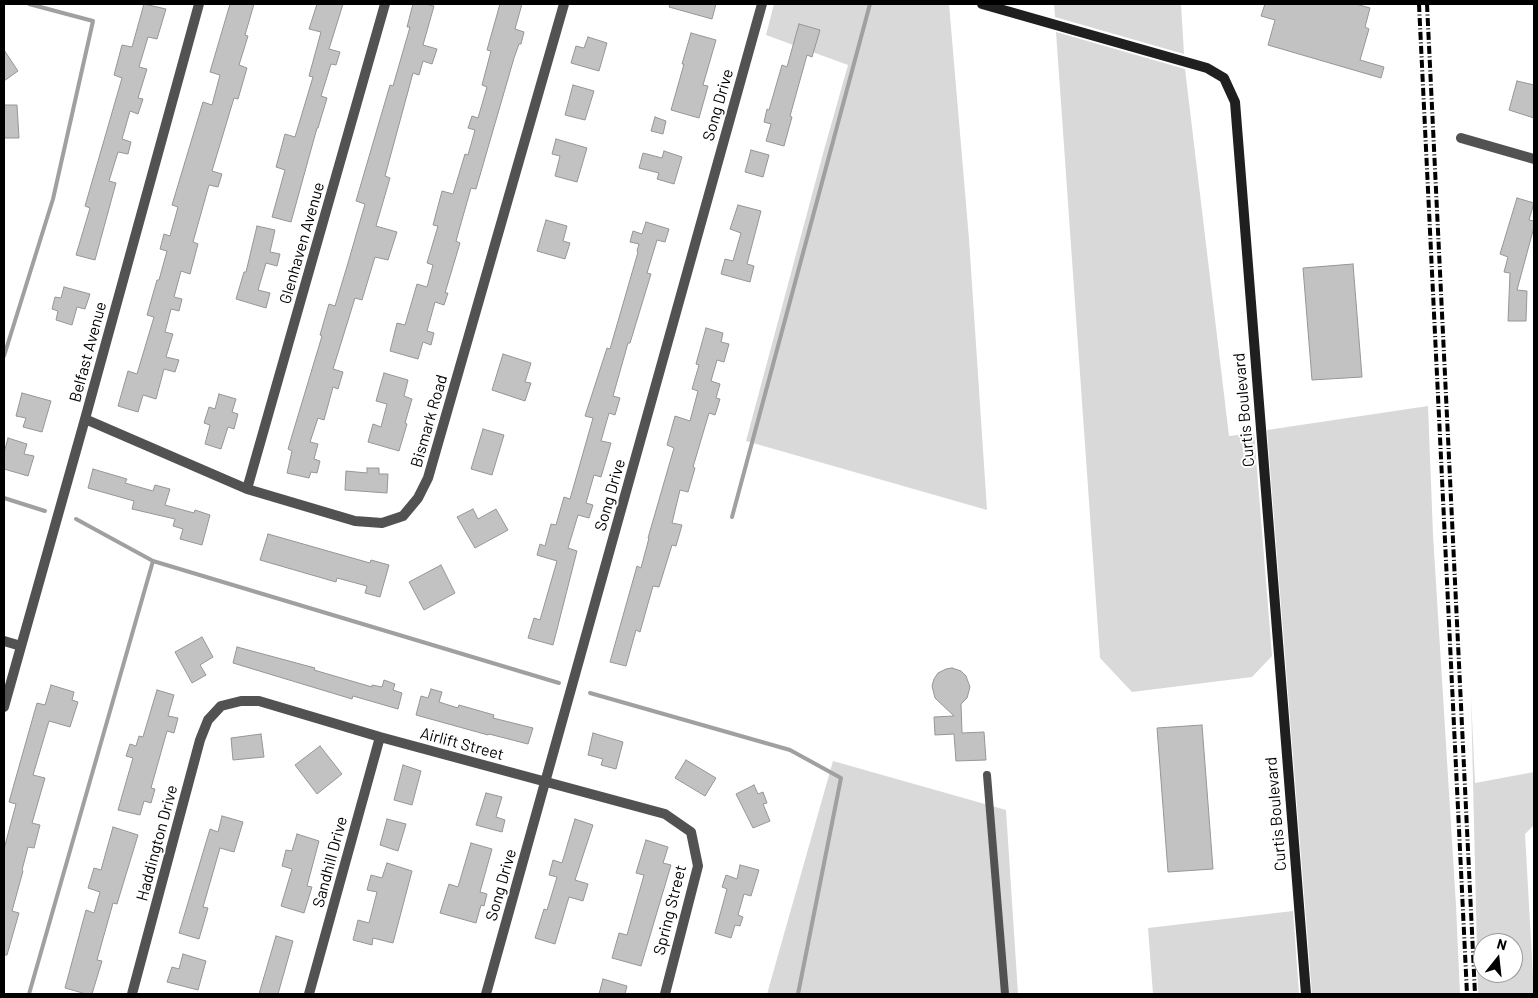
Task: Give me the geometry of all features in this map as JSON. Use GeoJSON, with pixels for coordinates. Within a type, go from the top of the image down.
{"type":"FeatureCollection","features":[{"type":"Feature","properties":{"kind":"street","name":"Belfast Avenue"},"geometry":{"type":"LineString","coordinates":[[4,707],[199,4]]}},
{"type":"Feature","properties":{"kind":"street","name":"Glenhaven Avenue"},"geometry":{"type":"LineString","coordinates":[[247,490],[385,4]]}},
{"type":"Feature","properties":{"kind":"street","name":"Bismark Road"},"geometry":{"type":"LineString","coordinates":[[85,419],[247,490],[355,521],[382,523],[403,516],[418,498],[428,478],[564,4]]}},
{"type":"Feature","properties":{"kind":"street","name":"Song Drive"},"geometry":{"type":"LineString","coordinates":[[486,994],[762,4]]}},
{"type":"Feature","properties":{"kind":"street","name":"Curtis Boulevard"},"geometry":{"type":"LineString","coordinates":[[982,4],[1207,68],[1224,78],[1234,102],[1306,994]]}},
{"type":"Feature","properties":{"kind":"street"},"geometry":{"type":"LineString","coordinates":[[1461,138],[1534,160]]}},
{"type":"Feature","properties":{"kind":"street"},"geometry":{"type":"LineString","coordinates":[[4,642],[21,646]]}},
{"type":"Feature","properties":{"kind":"street","name":"Airlift Street"},"geometry":{"type":"LineString","coordinates":[[221,706],[241,701],[259,701],[380,737],[665,814],[692,832]]}},
{"type":"Feature","properties":{"kind":"street","name":"Haddington Drive"},"geometry":{"type":"LineString","coordinates":[[132,994],[200,740],[208,720],[221,706]]}},
{"type":"Feature","properties":{"kind":"street","name":"Sandhill Drive"},"geometry":{"type":"LineString","coordinates":[[309,994],[380,737]]}},
{"type":"Feature","properties":{"kind":"street","name":"Spring Street"},"geometry":{"type":"LineString","coordinates":[[664,994],[698,866],[692,832]]}},
{"type":"Feature","properties":{"kind":"lane"},"geometry":{"type":"LineString","coordinates":[[987,775],[1005,994]]}},
{"type":"Feature","properties":{"kind":"shaded area"},"geometry":{"type":"Polygon","coordinates":[[[774,4],[949,4],[969,239],[987,510],[746,441],[848,65],[766,35],[774,4]]]}},
{"type":"Feature","properties":{"kind":"shaded area"},"geometry":{"type":"Polygon","coordinates":[[[1054,4],[1181,4],[1184,54],[1055,17],[1054,4]]]}},
{"type":"Feature","properties":{"kind":"shaded area"},"geometry":{"type":"Polygon","coordinates":[[[1056,32],[1185,69],[1229,436],[1254,433],[1272,656],[1252,677],[1132,692],[1100,658],[1056,32]]]}},
{"type":"Feature","properties":{"kind":"shaded area"},"geometry":{"type":"Polygon","coordinates":[[[1428,406],[1433,535],[1460,994],[1312,994],[1267,430],[1428,406]]]}},
{"type":"Feature","properties":{"kind":"shaded area"},"geometry":{"type":"Polygon","coordinates":[[[1471,696],[1475,783],[1534,772],[1534,825],[1525,834],[1534,994],[1478,994],[1478,983],[1523,983],[1523,933],[1477,933],[1471,696]]]}},
{"type":"Feature","properties":{"kind":"shaded area"},"geometry":{"type":"Polygon","coordinates":[[[833,761],[1006,810],[1018,994],[767,994],[833,761]]]}},
{"type":"Feature","properties":{"kind":"shaded area"},"geometry":{"type":"Polygon","coordinates":[[[1293,911],[1299,994],[1153,994],[1148,928],[1293,911]]]}},
{"type":"Feature","properties":{"kind":"building"},"geometry":{"type":"Polygon","coordinates":[[[144,4],[166,9],[157,39],[148,37],[139,67],[147,69],[138,98],[143,99],[138,114],[130,111],[122,139],[131,142],[128,154],[118,152],[109,181],[116,183],[95,260],[76,255],[90,208],[85,206],[122,78],[114,75],[122,45],[132,47],[144,4]]]}},
{"type":"Feature","properties":{"kind":"building"},"geometry":{"type":"Polygon","coordinates":[[[230,4],[254,4],[245,35],[248,36],[239,65],[247,68],[238,99],[234,98],[212,171],[222,174],[218,187],[209,185],[193,242],[198,244],[190,274],[181,271],[174,297],[182,299],[179,311],[171,309],[165,332],[173,334],[166,357],[179,360],[175,372],[164,369],[156,399],[143,395],[138,412],[118,406],[128,371],[137,374],[154,317],[147,315],[167,251],[160,249],[164,234],[170,236],[178,207],[172,205],[203,102],[212,105],[220,75],[210,72],[230,4]]]}},
{"type":"Feature","properties":{"kind":"building"},"geometry":{"type":"Polygon","coordinates":[[[317,4],[343,4],[329,49],[340,52],[336,65],[331,64],[321,96],[327,98],[291,222],[272,217],[285,170],[276,167],[285,134],[295,137],[313,77],[309,76],[321,32],[309,29],[317,4]]]}},
{"type":"Feature","properties":{"kind":"building"},"geometry":{"type":"Polygon","coordinates":[[[413,4],[434,6],[423,45],[437,49],[432,64],[423,61],[419,75],[413,73],[385,176],[390,178],[376,226],[397,232],[388,260],[375,257],[362,300],[355,298],[333,369],[343,372],[338,389],[333,387],[324,420],[318,418],[310,442],[318,444],[314,459],[320,461],[317,473],[311,472],[309,478],[287,473],[292,451],[288,449],[322,336],[320,335],[329,304],[335,306],[365,204],[356,201],[390,85],[393,86],[410,27],[407,27],[413,4]]]}},
{"type":"Feature","properties":{"kind":"building"},"geometry":{"type":"Polygon","coordinates":[[[500,4],[522,4],[515,29],[524,32],[521,44],[519,44],[514,58],[476,189],[471,188],[456,241],[460,243],[445,293],[448,293],[444,305],[435,302],[427,331],[434,333],[431,345],[423,342],[418,359],[390,351],[397,323],[405,325],[417,284],[427,287],[433,265],[427,263],[438,226],[433,225],[442,191],[453,194],[465,154],[468,155],[475,130],[468,128],[472,116],[478,118],[487,87],[482,85],[491,51],[487,50],[500,4]]]}},
{"type":"Feature","properties":{"kind":"building"},"geometry":{"type":"Polygon","coordinates":[[[670,4],[716,4],[712,19],[669,7],[670,4]]]}},
{"type":"Feature","properties":{"kind":"building"},"geometry":{"type":"Polygon","coordinates":[[[1265,4],[1356,4],[1370,8],[1365,27],[1369,29],[1360,60],[1384,67],[1381,78],[1268,45],[1275,20],[1261,16],[1265,4]]]}},
{"type":"Feature","properties":{"kind":"building"},"geometry":{"type":"Polygon","coordinates":[[[799,24],[820,30],[812,57],[807,55],[790,116],[792,117],[784,146],[766,141],[771,124],[764,122],[782,65],[787,67],[799,24]]]}},
{"type":"Feature","properties":{"kind":"building"},"geometry":{"type":"Polygon","coordinates":[[[691,33],[716,40],[703,85],[708,86],[699,118],[671,110],[691,33]]]}},
{"type":"Feature","properties":{"kind":"building"},"geometry":{"type":"Polygon","coordinates":[[[588,37],[607,43],[599,71],[571,63],[576,46],[584,48],[588,37]]]}},
{"type":"Feature","properties":{"kind":"building"},"geometry":{"type":"Polygon","coordinates":[[[4,50],[18,71],[4,81],[4,50]]]}},
{"type":"Feature","properties":{"kind":"building"},"geometry":{"type":"Polygon","coordinates":[[[1517,81],[1534,85],[1534,118],[1509,110],[1517,81]]]}},
{"type":"Feature","properties":{"kind":"building"},"geometry":{"type":"Polygon","coordinates":[[[573,85],[594,91],[585,120],[565,115],[573,85]]]}},
{"type":"Feature","properties":{"kind":"building"},"geometry":{"type":"Polygon","coordinates":[[[4,105],[17,105],[19,138],[4,138],[4,105]]]}},
{"type":"Feature","properties":{"kind":"building"},"geometry":{"type":"Polygon","coordinates":[[[655,117],[666,121],[663,134],[651,131],[655,117]]]}},
{"type":"Feature","properties":{"kind":"building"},"geometry":{"type":"Polygon","coordinates":[[[556,139],[587,148],[577,182],[555,176],[560,156],[552,154],[556,139]]]}},
{"type":"Feature","properties":{"kind":"building"},"geometry":{"type":"Polygon","coordinates":[[[751,150],[769,155],[763,177],[745,172],[751,150]]]}},
{"type":"Feature","properties":{"kind":"building"},"geometry":{"type":"Polygon","coordinates":[[[664,151],[682,157],[674,184],[657,179],[659,173],[639,168],[643,153],[662,158],[664,151]]]}},
{"type":"Feature","properties":{"kind":"building"},"geometry":{"type":"Polygon","coordinates":[[[1517,198],[1534,203],[1529,220],[1534,221],[1534,227],[1517,290],[1527,291],[1526,321],[1508,321],[1510,273],[1504,272],[1508,257],[1500,254],[1517,198]]]}},
{"type":"Feature","properties":{"kind":"building"},"geometry":{"type":"Polygon","coordinates":[[[738,205],[761,211],[747,264],[754,266],[750,282],[721,274],[725,259],[733,261],[741,233],[730,229],[738,205]]]}},
{"type":"Feature","properties":{"kind":"building"},"geometry":{"type":"Polygon","coordinates":[[[546,220],[567,226],[563,241],[570,243],[565,259],[537,251],[546,220]]]}},
{"type":"Feature","properties":{"kind":"building"},"geometry":{"type":"Polygon","coordinates":[[[646,222],[669,229],[665,242],[657,240],[647,273],[651,274],[613,396],[620,398],[615,415],[609,413],[601,441],[611,443],[601,477],[594,475],[586,503],[593,505],[589,518],[578,515],[568,548],[577,551],[553,645],[528,638],[534,618],[540,620],[557,561],[537,555],[540,544],[545,546],[551,524],[556,525],[564,497],[570,499],[593,418],[585,416],[607,348],[610,349],[638,252],[639,244],[630,242],[633,231],[642,234],[646,222]]]}},
{"type":"Feature","properties":{"kind":"building"},"geometry":{"type":"Polygon","coordinates":[[[257,226],[275,230],[270,252],[280,254],[277,266],[266,263],[258,290],[270,293],[266,308],[236,299],[244,272],[246,272],[257,226]]]}},
{"type":"Feature","properties":{"kind":"building"},"geometry":{"type":"Polygon","coordinates":[[[1353,264],[1362,377],[1312,380],[1303,268],[1353,264]]]}},
{"type":"Feature","properties":{"kind":"building"},"geometry":{"type":"Polygon","coordinates":[[[64,287],[90,294],[85,309],[77,307],[72,325],[56,320],[58,311],[52,309],[55,297],[61,298],[64,287]]]}},
{"type":"Feature","properties":{"kind":"building"},"geometry":{"type":"Polygon","coordinates":[[[706,328],[723,333],[721,342],[729,344],[724,362],[717,360],[711,381],[720,384],[716,398],[720,399],[715,415],[709,413],[693,467],[695,468],[688,492],[680,490],[672,523],[682,525],[676,546],[672,545],[659,587],[653,586],[640,632],[636,630],[626,666],[610,662],[637,566],[641,568],[674,448],[667,445],[675,416],[690,421],[698,391],[692,389],[699,365],[696,364],[706,328]]]}},
{"type":"Feature","properties":{"kind":"building"},"geometry":{"type":"Polygon","coordinates":[[[503,354],[531,363],[525,382],[531,383],[525,401],[492,390],[503,354]]]}},
{"type":"Feature","properties":{"kind":"building"},"geometry":{"type":"Polygon","coordinates":[[[384,373],[408,380],[404,396],[412,399],[399,451],[368,442],[373,424],[381,427],[387,404],[376,401],[384,373]]]}},
{"type":"Feature","properties":{"kind":"building"},"geometry":{"type":"Polygon","coordinates":[[[22,393],[51,401],[42,432],[23,427],[26,418],[16,416],[22,393]]]}},
{"type":"Feature","properties":{"kind":"building"},"geometry":{"type":"Polygon","coordinates":[[[219,394],[236,399],[232,412],[238,414],[234,429],[228,427],[221,449],[205,444],[210,425],[204,423],[209,407],[215,409],[219,394]]]}},
{"type":"Feature","properties":{"kind":"building"},"geometry":{"type":"Polygon","coordinates":[[[483,429],[504,435],[492,475],[471,469],[483,429]]]}},
{"type":"Feature","properties":{"kind":"building"},"geometry":{"type":"Polygon","coordinates":[[[8,438],[27,444],[24,454],[34,456],[28,476],[4,469],[4,453],[8,438]]]}},
{"type":"Feature","properties":{"kind":"building"},"geometry":{"type":"Polygon","coordinates":[[[367,468],[379,468],[379,474],[388,474],[387,493],[345,490],[346,471],[367,473],[367,468]]]}},
{"type":"Feature","properties":{"kind":"building"},"geometry":{"type":"Polygon","coordinates":[[[93,469],[127,479],[125,483],[153,491],[155,485],[170,489],[165,505],[194,513],[195,510],[210,515],[202,545],[180,539],[183,529],[173,526],[175,519],[132,509],[134,501],[88,488],[93,469]]]}},
{"type":"Feature","properties":{"kind":"building"},"geometry":{"type":"Polygon","coordinates":[[[473,509],[478,519],[496,509],[508,530],[475,548],[457,517],[473,509]]]}},
{"type":"Feature","properties":{"kind":"building"},"geometry":{"type":"Polygon","coordinates":[[[268,534],[370,563],[371,560],[389,565],[380,597],[365,593],[367,586],[337,578],[336,582],[260,560],[268,534]]]}},
{"type":"Feature","properties":{"kind":"building"},"geometry":{"type":"Polygon","coordinates":[[[441,565],[455,593],[424,610],[409,582],[441,565]]]}},
{"type":"Feature","properties":{"kind":"building"},"geometry":{"type":"Polygon","coordinates":[[[202,637],[213,657],[200,665],[206,675],[192,683],[175,652],[202,637]]]}},
{"type":"Feature","properties":{"kind":"building"},"geometry":{"type":"Polygon","coordinates":[[[237,647],[315,668],[314,670],[372,687],[372,685],[382,687],[384,680],[395,684],[393,690],[402,693],[398,709],[353,696],[352,699],[233,663],[237,647]]]}},
{"type":"Feature","properties":{"kind":"building"},"geometry":{"type":"Polygon","coordinates":[[[952,668],[961,671],[966,676],[970,687],[967,698],[961,704],[962,733],[984,732],[986,760],[956,761],[954,734],[935,735],[934,717],[954,716],[935,698],[932,686],[938,673],[952,668]]]}},
{"type":"Feature","properties":{"kind":"building"},"geometry":{"type":"Polygon","coordinates":[[[51,685],[74,692],[72,700],[78,702],[70,727],[49,721],[33,775],[45,778],[32,823],[40,825],[34,848],[28,847],[12,911],[19,913],[7,955],[4,955],[4,849],[16,804],[9,802],[37,703],[45,705],[51,685]]]}},
{"type":"Feature","properties":{"kind":"building"},"geometry":{"type":"Polygon","coordinates":[[[431,689],[442,692],[439,702],[458,708],[459,705],[494,715],[493,718],[533,728],[528,744],[416,715],[421,696],[428,698],[431,689]]]}},
{"type":"Feature","properties":{"kind":"building"},"geometry":{"type":"Polygon","coordinates":[[[157,690],[174,695],[168,716],[178,718],[174,733],[167,731],[151,788],[155,789],[151,803],[144,801],[140,815],[118,810],[133,758],[126,756],[130,744],[136,746],[139,736],[143,737],[157,690]]]}},
{"type":"Feature","properties":{"kind":"building"},"geometry":{"type":"Polygon","coordinates":[[[1202,725],[1213,869],[1168,872],[1157,728],[1202,725]]]}},
{"type":"Feature","properties":{"kind":"building"},"geometry":{"type":"Polygon","coordinates":[[[593,733],[623,742],[616,769],[601,765],[603,759],[588,755],[593,733]]]}},
{"type":"Feature","properties":{"kind":"building"},"geometry":{"type":"Polygon","coordinates":[[[261,734],[264,757],[233,760],[231,738],[261,734]]]}},
{"type":"Feature","properties":{"kind":"building"},"geometry":{"type":"Polygon","coordinates":[[[320,746],[342,774],[317,794],[295,765],[320,746]]]}},
{"type":"Feature","properties":{"kind":"building"},"geometry":{"type":"Polygon","coordinates":[[[686,760],[716,778],[705,796],[675,778],[686,760]]]}},
{"type":"Feature","properties":{"kind":"building"},"geometry":{"type":"Polygon","coordinates":[[[403,765],[421,771],[412,805],[394,800],[403,765]]]}},
{"type":"Feature","properties":{"kind":"building"},"geometry":{"type":"Polygon","coordinates":[[[754,785],[758,794],[763,792],[767,803],[763,804],[770,821],[753,828],[736,794],[754,785]]]}},
{"type":"Feature","properties":{"kind":"building"},"geometry":{"type":"Polygon","coordinates":[[[486,793],[502,797],[496,817],[505,820],[502,832],[476,825],[486,793]]]}},
{"type":"Feature","properties":{"kind":"building"},"geometry":{"type":"Polygon","coordinates":[[[222,816],[243,822],[234,852],[220,848],[203,907],[208,908],[199,939],[179,933],[210,829],[218,832],[222,816]]]}},
{"type":"Feature","properties":{"kind":"building"},"geometry":{"type":"Polygon","coordinates":[[[387,819],[406,824],[398,851],[380,845],[387,819]]]}},
{"type":"Feature","properties":{"kind":"building"},"geometry":{"type":"Polygon","coordinates":[[[575,819],[593,825],[575,880],[588,884],[583,901],[569,897],[555,944],[535,938],[544,909],[547,910],[557,877],[549,875],[553,860],[562,863],[575,819]]]}},
{"type":"Feature","properties":{"kind":"building"},"geometry":{"type":"Polygon","coordinates":[[[113,827],[138,835],[117,904],[113,903],[97,960],[102,961],[92,994],[86,994],[65,988],[86,910],[94,913],[100,892],[88,888],[94,868],[101,870],[113,827]]]}},
{"type":"Feature","properties":{"kind":"building"},"geometry":{"type":"Polygon","coordinates":[[[297,834],[319,841],[307,886],[312,887],[304,913],[281,906],[292,869],[282,866],[286,850],[292,851],[297,834]]]}},
{"type":"Feature","properties":{"kind":"building"},"geometry":{"type":"Polygon","coordinates":[[[646,840],[668,847],[663,863],[671,865],[641,966],[612,958],[619,933],[627,935],[644,875],[636,873],[646,840]]]}},
{"type":"Feature","properties":{"kind":"building"},"geometry":{"type":"Polygon","coordinates":[[[471,843],[492,849],[480,892],[487,894],[484,906],[481,905],[476,923],[440,913],[449,884],[458,887],[471,843]]]}},
{"type":"Feature","properties":{"kind":"building"},"geometry":{"type":"Polygon","coordinates":[[[387,863],[412,871],[393,943],[373,938],[372,945],[353,940],[358,920],[369,923],[377,892],[367,890],[371,875],[382,878],[387,863]]]}},
{"type":"Feature","properties":{"kind":"building"},"geometry":{"type":"Polygon","coordinates":[[[740,865],[759,870],[751,896],[744,894],[738,915],[743,917],[740,926],[735,925],[731,938],[715,933],[727,889],[722,887],[726,875],[737,879],[740,865]]]}},
{"type":"Feature","properties":{"kind":"building"},"geometry":{"type":"Polygon","coordinates":[[[276,936],[293,941],[278,994],[259,994],[276,936]]]}},
{"type":"Feature","properties":{"kind":"building"},"geometry":{"type":"Polygon","coordinates":[[[183,954],[206,961],[198,990],[167,982],[172,967],[179,969],[183,954]]]}},
{"type":"Feature","properties":{"kind":"building"},"geometry":{"type":"Polygon","coordinates":[[[603,979],[627,986],[625,994],[599,994],[603,979]]]}},
{"type":"Feature","properties":{"kind":"waterway"},"geometry":{"type":"LineString","coordinates":[[4,356],[53,199],[93,21],[29,4]]}},
{"type":"Feature","properties":{"kind":"waterway"},"geometry":{"type":"LineString","coordinates":[[732,517],[870,4]]}},
{"type":"Feature","properties":{"kind":"waterway"},"geometry":{"type":"LineString","coordinates":[[4,498],[45,511]]}},
{"type":"Feature","properties":{"kind":"waterway"},"geometry":{"type":"LineString","coordinates":[[76,519],[153,561],[559,683]]}},
{"type":"Feature","properties":{"kind":"waterway"},"geometry":{"type":"LineString","coordinates":[[29,994],[153,561]]}},
{"type":"Feature","properties":{"kind":"waterway"},"geometry":{"type":"LineString","coordinates":[[590,693],[790,750],[841,778],[798,994]]}},
{"type":"Feature","properties":{"kind":"railway"},"geometry":{"type":"LineString","coordinates":[[1419,4],[1467,994]]}},
{"type":"Feature","properties":{"kind":"railway"},"geometry":{"type":"LineString","coordinates":[[1427,4],[1475,994]]}}]}
